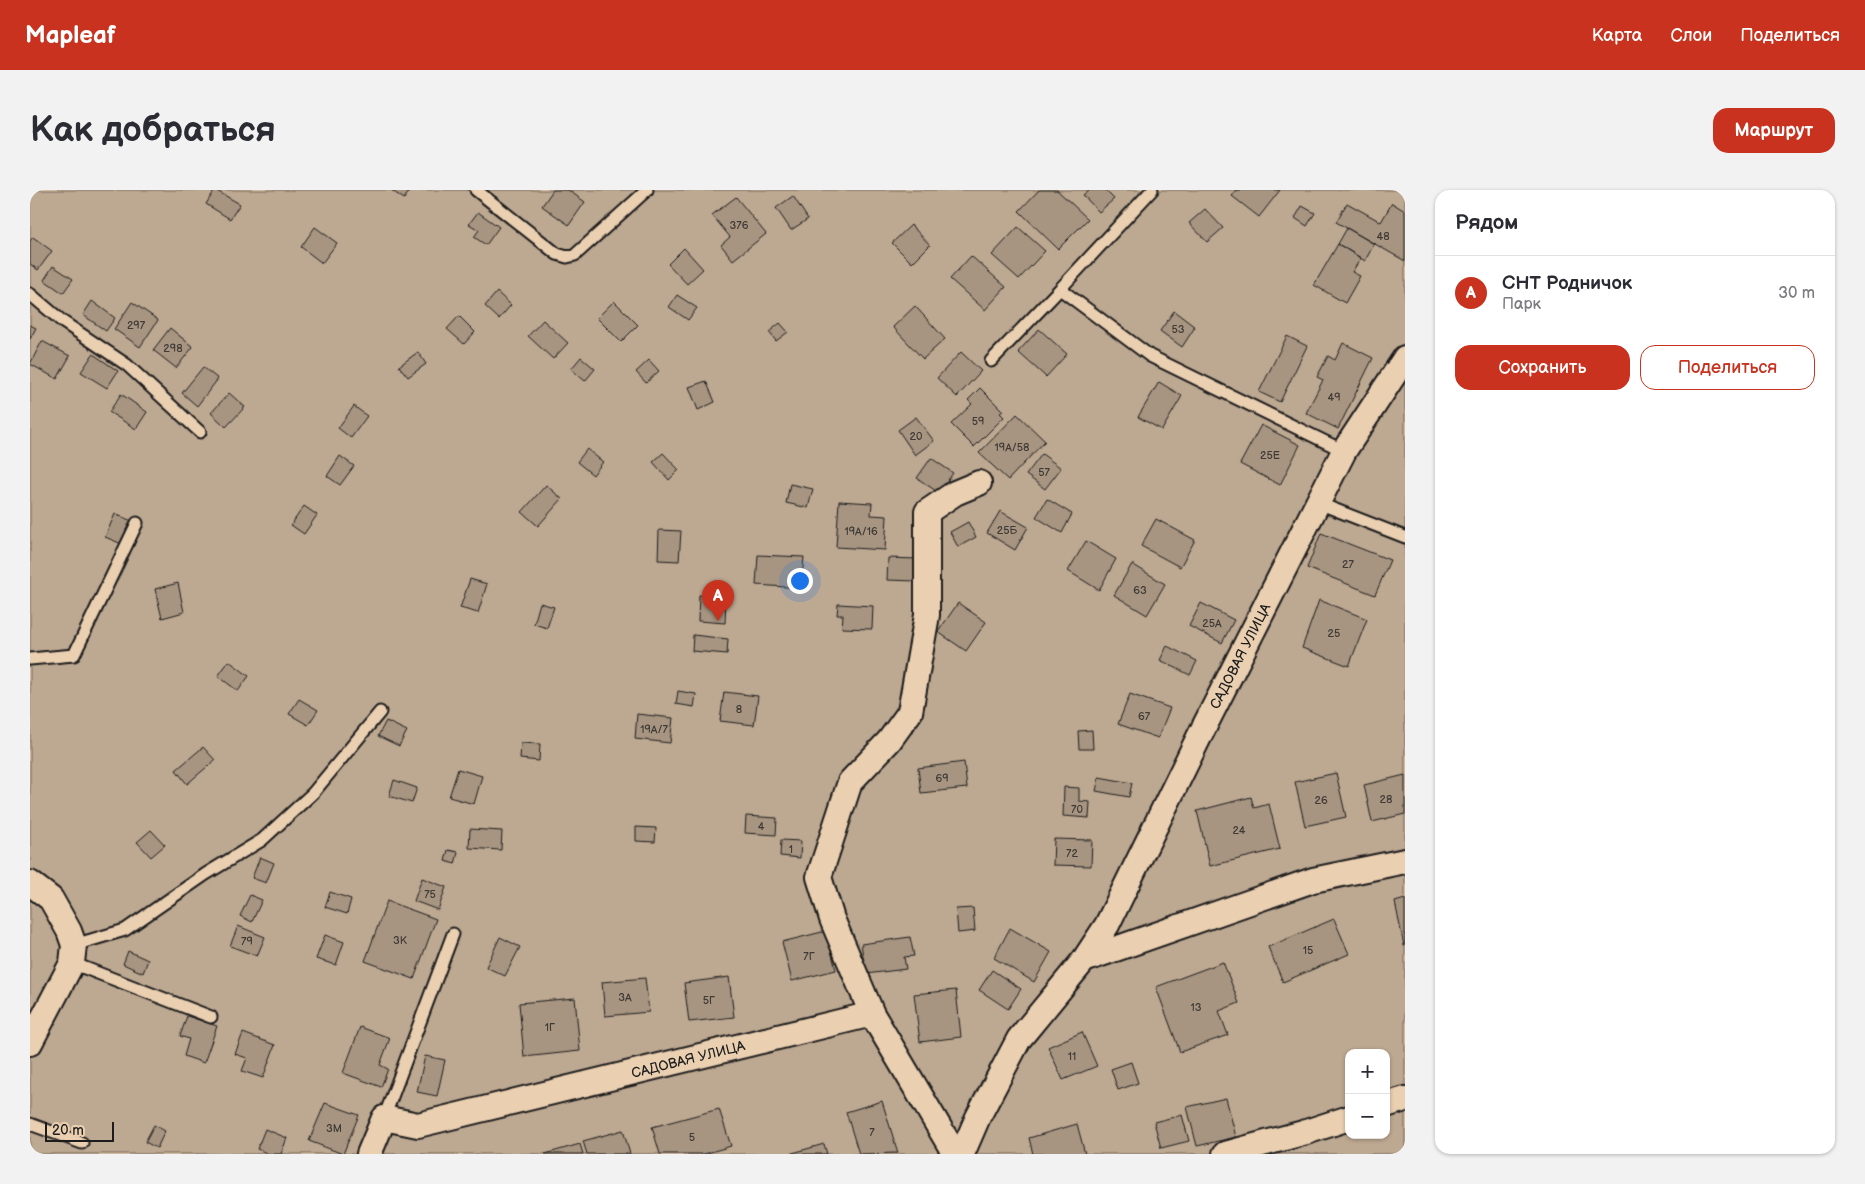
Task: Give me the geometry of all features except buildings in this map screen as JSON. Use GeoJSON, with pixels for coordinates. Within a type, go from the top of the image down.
{"type":"FeatureCollection","features":[{"type":"Feature","properties":{"kind":"street","name":"САДОВАЯ УЛИЦА"},"geometry":{"type":"LineString","coordinates":[[962,1154],[978,1117],[1019,1039],[1084,960],[1107,926],[1199,736],[1344,451],[1405,358]]}},
{"type":"Feature","properties":{"kind":"street"},"geometry":{"type":"LineString","coordinates":[[956,1154],[872,1014],[832,919],[819,877],[850,782],[889,741],[910,712],[926,614],[926,512],[955,493],[979,483]]}},
{"type":"Feature","properties":{"kind":"street"},"geometry":{"type":"LineString","coordinates":[[1084,960],[1313,880],[1405,861]]}},
{"type":"Feature","properties":{"kind":"street"},"geometry":{"type":"LineString","coordinates":[[30,883],[51,899],[69,931],[73,954],[30,1043]]}},
{"type":"Feature","properties":{"kind":"street","name":"САДОВАЯ УЛИЦА"},"geometry":{"type":"LineString","coordinates":[[384,1118],[418,1125],[872,1014]]}},
{"type":"Feature","properties":{"kind":"street"},"geometry":{"type":"LineString","coordinates":[[1390,1105],[1405,1099]]}},
{"type":"Feature","properties":{"kind":"street"},"geometry":{"type":"LineString","coordinates":[[369,1154],[384,1118]]}},
{"type":"Feature","properties":{"kind":"street"},"geometry":{"type":"LineString","coordinates":[[1225,1154],[1345,1119]]}},
{"type":"Feature","properties":{"kind":"lane"},"geometry":{"type":"LineString","coordinates":[[476,190],[557,254],[567,257],[575,255],[647,190]]}},
{"type":"Feature","properties":{"kind":"lane"},"geometry":{"type":"LineString","coordinates":[[991,362],[1152,190]]}},
{"type":"Feature","properties":{"kind":"lane"},"geometry":{"type":"LineString","coordinates":[[1060,289],[1150,356],[1344,451]]}},
{"type":"Feature","properties":{"kind":"lane"},"geometry":{"type":"LineString","coordinates":[[30,294],[63,322],[127,365],[200,432]]}},
{"type":"Feature","properties":{"kind":"lane"},"geometry":{"type":"LineString","coordinates":[[1318,503],[1405,537]]}},
{"type":"Feature","properties":{"kind":"lane"},"geometry":{"type":"LineString","coordinates":[[30,659],[74,655],[137,523]]}},
{"type":"Feature","properties":{"kind":"lane"},"geometry":{"type":"LineString","coordinates":[[73,954],[125,930],[206,874],[262,840],[313,793],[380,712]]}},
{"type":"Feature","properties":{"kind":"lane"},"geometry":{"type":"LineString","coordinates":[[384,1118],[453,934]]}},
{"type":"Feature","properties":{"kind":"lane"},"geometry":{"type":"LineString","coordinates":[[73,954],[211,1017]]}},
{"type":"Feature","properties":{"kind":"lane"},"geometry":{"type":"LineString","coordinates":[[30,1124],[82,1143]]}},
{"type":"Feature","properties":{"kind":"shaded area"},"geometry":{"type":"Polygon","coordinates":[[[30,190],[1405,190],[1405,1154],[30,1154],[30,190]]]}},
{"type":"Feature","properties":{"kind":"place","name":"СНТ Родничок"},"geometry":{"type":"Point","coordinates":[718,621]}}]}
